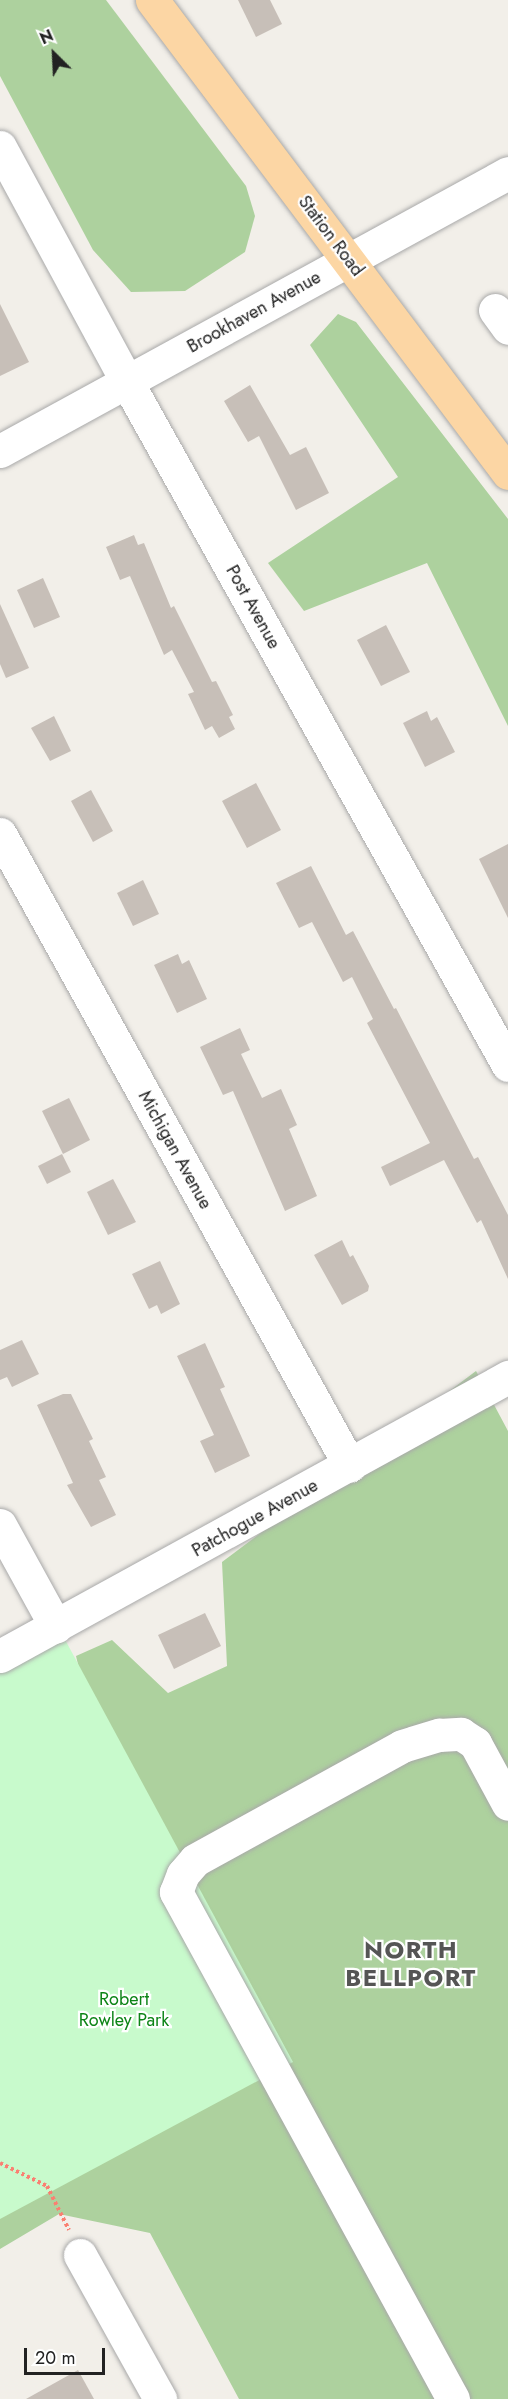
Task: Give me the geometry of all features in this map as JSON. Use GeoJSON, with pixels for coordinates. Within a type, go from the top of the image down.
{"type":"FeatureCollection","features":[{"type":"Feature","properties":{"kind":"main road","name":"Station Road"},"geometry":{"type":"LineString","coordinates":[[152,0],[508,473]]}},
{"type":"Feature","properties":{"kind":"street","name":"Post Avenue"},"geometry":{"type":"LineString","coordinates":[[0,147],[127,382],[508,1065]]}},
{"type":"Feature","properties":{"kind":"street","name":"Brookhaven Avenue"},"geometry":{"type":"LineString","coordinates":[[0,451],[508,173]]}},
{"type":"Feature","properties":{"kind":"street","name":"Michigan Avenue"},"geometry":{"type":"LineString","coordinates":[[0,834],[350,1466]]}},
{"type":"Feature","properties":{"kind":"street","name":"Patchogue Avenue"},"geometry":{"type":"LineString","coordinates":[[0,1656],[350,1466],[508,1377]]}},
{"type":"Feature","properties":{"kind":"street"},"geometry":{"type":"LineString","coordinates":[[0,1525],[56,1627]]}},
{"type":"Feature","properties":{"kind":"street"},"geometry":{"type":"LineString","coordinates":[[453,2399],[176,1892],[183,1874],[195,1860],[402,1746],[439,1735],[461,1734],[475,1743],[508,1804]]}},
{"type":"Feature","properties":{"kind":"street"},"geometry":{"type":"LineString","coordinates":[[80,2255],[160,2399]]}},
{"type":"Feature","properties":{"kind":"path"},"geometry":{"type":"LineString","coordinates":[[0,2163],[47,2186],[80,2255]]}},
{"type":"Feature","properties":{"kind":"green space"},"geometry":{"type":"Polygon","coordinates":[[[0,0],[106,0],[246,186],[255,216],[245,252],[185,291],[131,292],[93,250],[0,76],[0,0]]]}},
{"type":"Feature","properties":{"kind":"green space"},"geometry":{"type":"Polygon","coordinates":[[[338,314],[356,322],[508,519],[508,726],[427,563],[304,611],[268,563],[398,477],[310,345],[338,314]]]}},
{"type":"Feature","properties":{"kind":"green space"},"geometry":{"type":"Polygon","coordinates":[[[476,1371],[508,1431],[508,2399],[239,2399],[150,2233],[59,2214],[0,2249],[0,2213],[122,1846],[76,1656],[112,1640],[168,1693],[227,1666],[222,1562],[476,1371]]]}},
{"type":"Feature","properties":{"kind":"green space","name":"Robert Rowley Park"},"geometry":{"type":"Polygon","coordinates":[[[62,1634],[293,2062],[0,2219],[0,1668],[62,1634]]]}},
{"type":"Feature","properties":{"kind":"building"},"geometry":{"type":"Polygon","coordinates":[[[238,0],[270,0],[282,24],[256,37],[238,0]]]}},
{"type":"Feature","properties":{"kind":"building"},"geometry":{"type":"Polygon","coordinates":[[[0,304],[29,362],[0,376],[0,304]]]}},
{"type":"Feature","properties":{"kind":"building"},"geometry":{"type":"Polygon","coordinates":[[[250,385],[290,455],[306,447],[329,493],[296,510],[259,436],[248,442],[224,401],[250,385]]]}},
{"type":"Feature","properties":{"kind":"building"},"geometry":{"type":"Polygon","coordinates":[[[134,535],[138,545],[144,543],[171,608],[174,606],[212,682],[216,681],[233,715],[229,717],[235,729],[219,738],[212,726],[205,730],[188,694],[194,692],[172,650],[164,655],[130,576],[120,580],[106,547],[134,535]]]}},
{"type":"Feature","properties":{"kind":"building"},"geometry":{"type":"Polygon","coordinates":[[[43,578],[60,617],[34,628],[17,590],[43,578]]]}},
{"type":"Feature","properties":{"kind":"building"},"geometry":{"type":"Polygon","coordinates":[[[0,604],[29,668],[6,678],[0,664],[0,604]]]}},
{"type":"Feature","properties":{"kind":"building"},"geometry":{"type":"Polygon","coordinates":[[[386,625],[410,672],[381,686],[357,640],[386,625]]]}},
{"type":"Feature","properties":{"kind":"building"},"geometry":{"type":"Polygon","coordinates":[[[427,711],[431,721],[437,717],[455,752],[425,767],[403,723],[427,711]]]}},
{"type":"Feature","properties":{"kind":"building"},"geometry":{"type":"Polygon","coordinates":[[[54,716],[71,751],[50,761],[31,728],[54,716]]]}},
{"type":"Feature","properties":{"kind":"building"},"geometry":{"type":"Polygon","coordinates":[[[256,783],[281,830],[247,848],[222,801],[256,783]]]}},
{"type":"Feature","properties":{"kind":"building"},"geometry":{"type":"Polygon","coordinates":[[[91,790],[113,831],[93,842],[71,801],[91,790]]]}},
{"type":"Feature","properties":{"kind":"building"},"geometry":{"type":"Polygon","coordinates":[[[508,844],[508,918],[479,859],[508,844]]]}},
{"type":"Feature","properties":{"kind":"building"},"geometry":{"type":"Polygon","coordinates":[[[311,866],[346,935],[353,931],[394,1009],[396,1008],[474,1159],[478,1157],[508,1215],[508,1279],[481,1220],[477,1223],[444,1160],[390,1186],[381,1167],[430,1143],[367,1023],[373,1019],[352,977],[343,982],[312,922],[299,928],[276,883],[311,866]]]}},
{"type":"Feature","properties":{"kind":"building"},"geometry":{"type":"Polygon","coordinates":[[[143,880],[159,914],[133,926],[117,893],[143,880]]]}},
{"type":"Feature","properties":{"kind":"building"},"geometry":{"type":"Polygon","coordinates":[[[178,954],[182,964],[189,960],[207,999],[177,1013],[154,965],[178,954]]]}},
{"type":"Feature","properties":{"kind":"building"},"geometry":{"type":"Polygon","coordinates":[[[240,1028],[250,1050],[241,1054],[262,1098],[281,1089],[297,1125],[289,1129],[317,1196],[285,1211],[233,1091],[223,1095],[200,1047],[240,1028]]]}},
{"type":"Feature","properties":{"kind":"building"},"geometry":{"type":"Polygon","coordinates":[[[69,1098],[90,1140],[63,1154],[42,1111],[69,1098]]]}},
{"type":"Feature","properties":{"kind":"building"},"geometry":{"type":"Polygon","coordinates":[[[62,1154],[71,1172],[47,1184],[38,1166],[62,1154]]]}},
{"type":"Feature","properties":{"kind":"building"},"geometry":{"type":"Polygon","coordinates":[[[113,1179],[136,1222],[108,1235],[87,1192],[113,1179]]]}},
{"type":"Feature","properties":{"kind":"building"},"geometry":{"type":"Polygon","coordinates":[[[342,1240],[350,1257],[353,1255],[369,1286],[368,1291],[342,1305],[314,1255],[342,1240]]]}},
{"type":"Feature","properties":{"kind":"building"},"geometry":{"type":"Polygon","coordinates":[[[160,1261],[180,1304],[161,1314],[157,1305],[149,1309],[132,1274],[160,1261]]]}},
{"type":"Feature","properties":{"kind":"building"},"geometry":{"type":"Polygon","coordinates":[[[22,1340],[39,1374],[12,1387],[7,1377],[0,1380],[0,1350],[22,1340]]]}},
{"type":"Feature","properties":{"kind":"building"},"geometry":{"type":"Polygon","coordinates":[[[205,1343],[225,1387],[220,1389],[250,1456],[215,1473],[200,1441],[214,1435],[177,1356],[205,1343]]]}},
{"type":"Feature","properties":{"kind":"building"},"geometry":{"type":"Polygon","coordinates":[[[63,1394],[71,1394],[93,1439],[89,1441],[106,1477],[99,1480],[116,1515],[91,1527],[67,1485],[73,1483],[37,1405],[63,1394]]]}},
{"type":"Feature","properties":{"kind":"building"},"geometry":{"type":"Polygon","coordinates":[[[205,1613],[221,1646],[174,1669],[158,1635],[205,1613]]]}},
{"type":"Feature","properties":{"kind":"building"},"geometry":{"type":"Polygon","coordinates":[[[78,2370],[94,2399],[26,2399],[78,2370]]]}},
{"type":"Feature","properties":{"kind":"district","name":"NORTH BELLPORT"},"geometry":{"type":"Point","coordinates":[411,1964]}}]}
